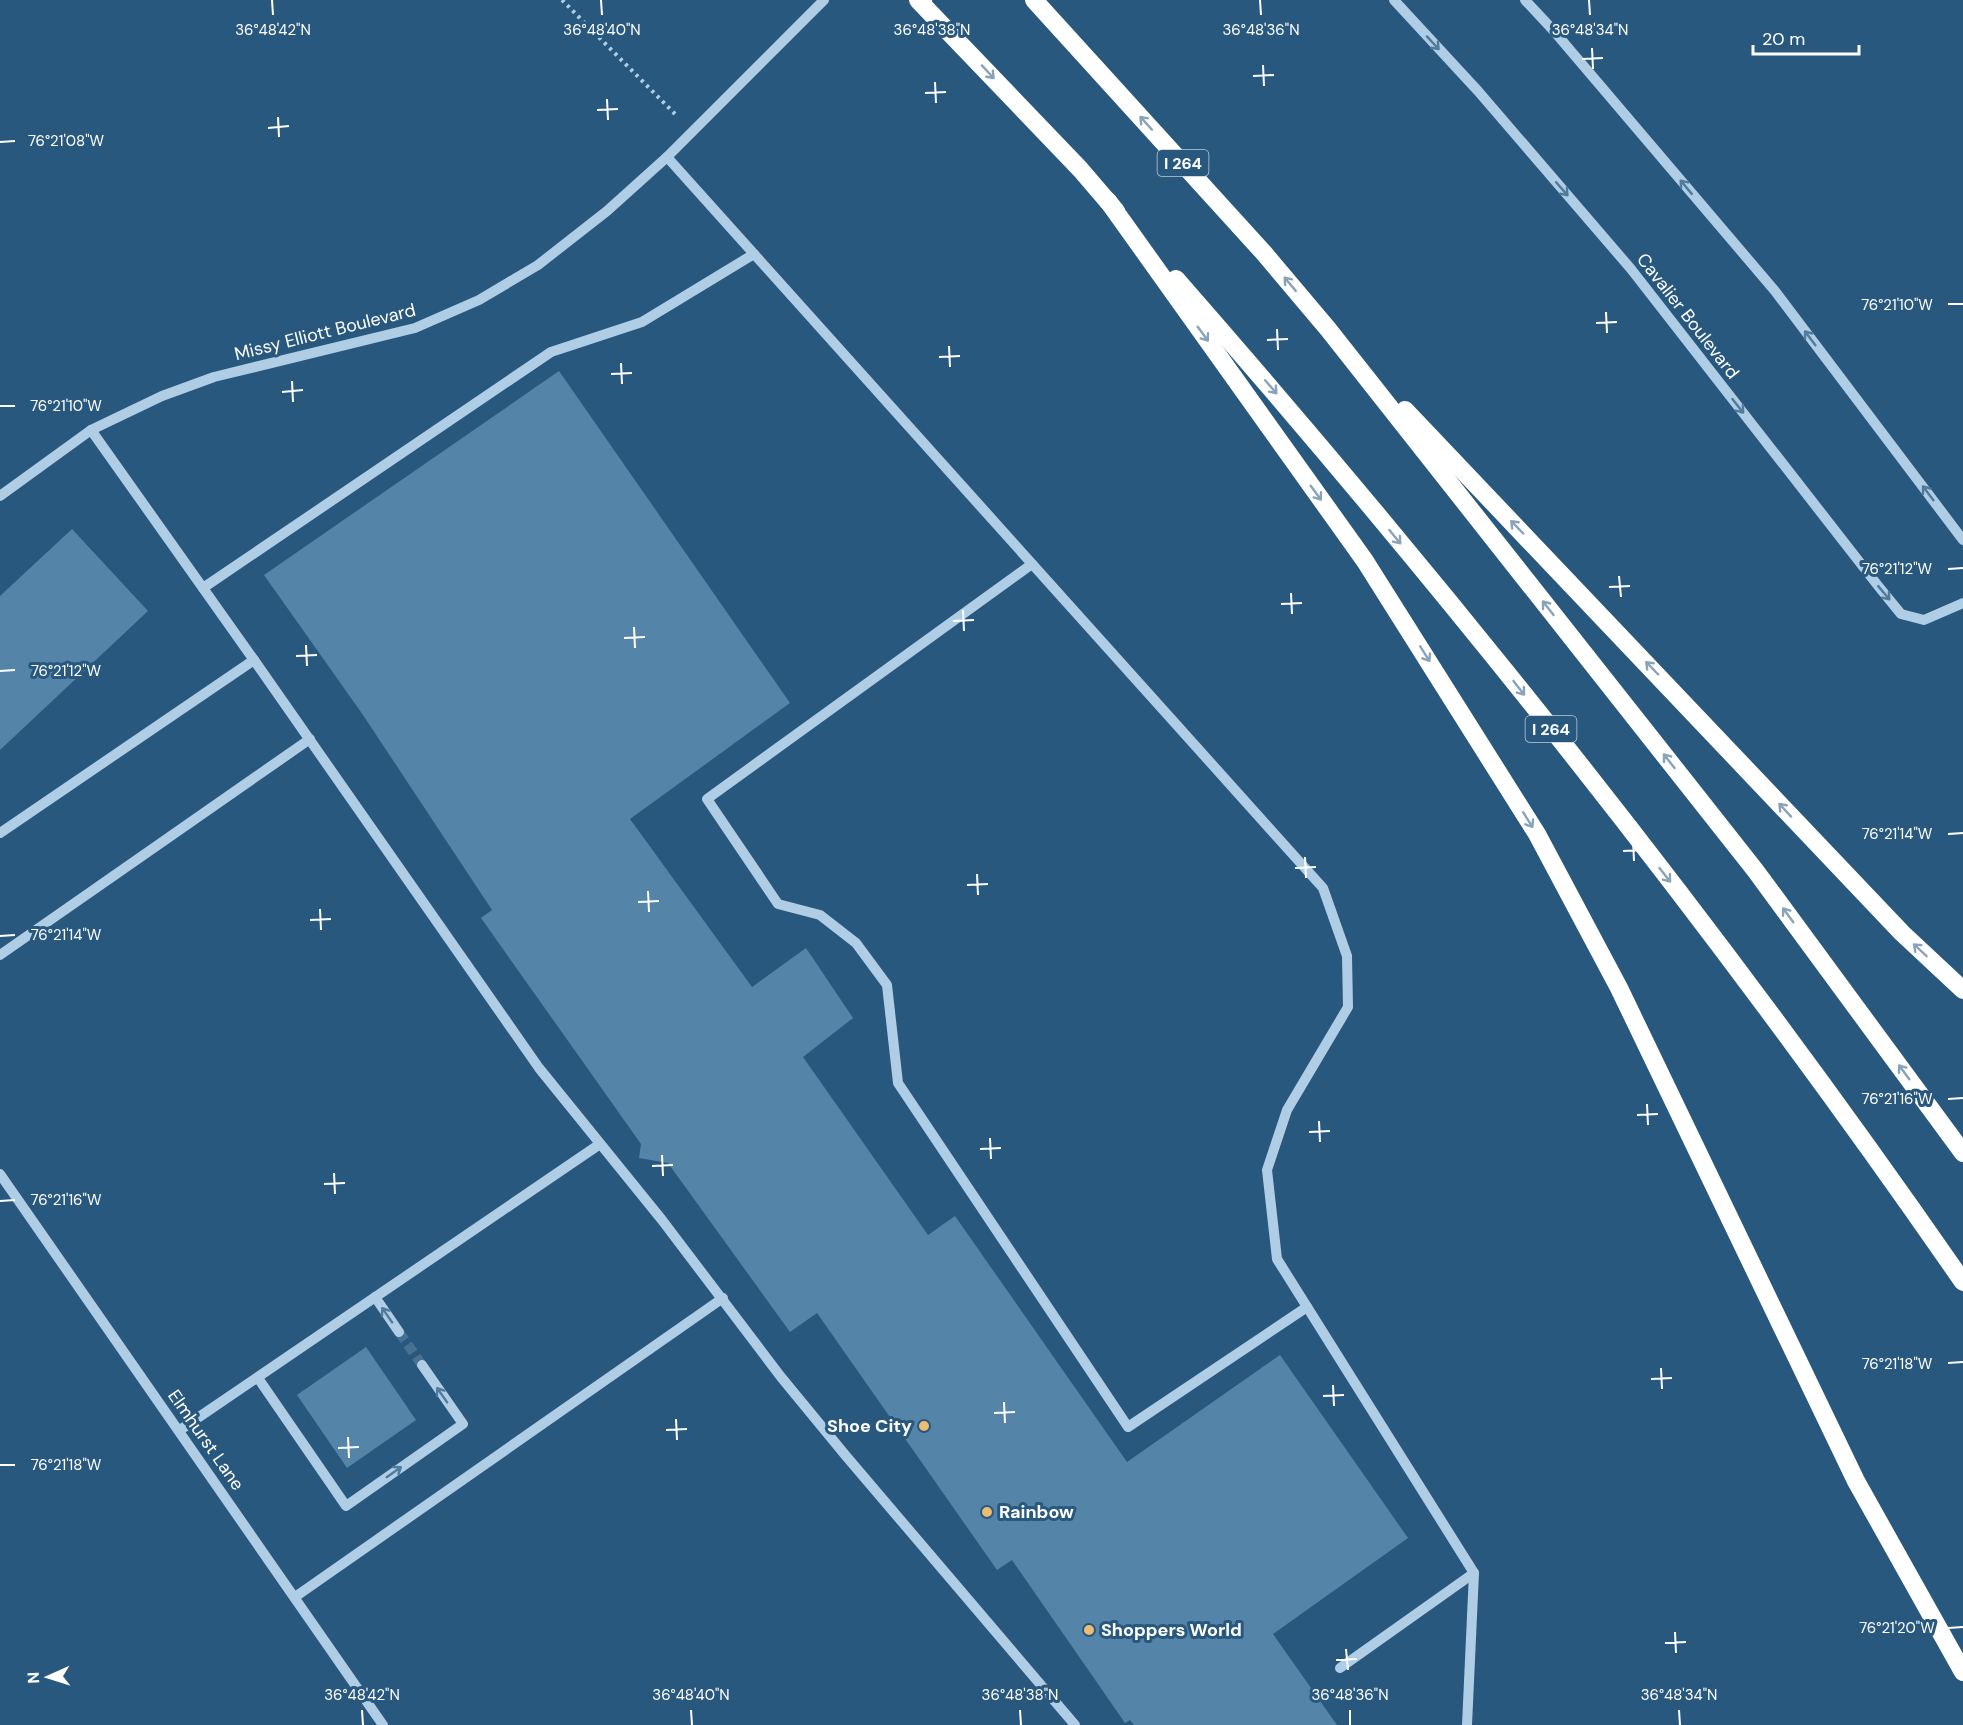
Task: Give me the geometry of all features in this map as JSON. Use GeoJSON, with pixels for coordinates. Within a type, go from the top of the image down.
{"type":"FeatureCollection","features":[{"type":"Feature","properties":{"kind":"highway","name":"I 264"},"geometry":{"type":"LineString","coordinates":[[918,0],[948,29],[1108,201],[1296,416],[1512,679],[1745,977],[1870,1148],[1963,1282]]}},
{"type":"Feature","properties":{"kind":"highway","name":"I 264"},"geometry":{"type":"LineString","coordinates":[[1034,0],[1263,252],[1328,329],[1755,870],[1963,1153]]}},
{"type":"Feature","properties":{"kind":"highway"},"geometry":{"type":"LineString","coordinates":[[1108,201],[1365,561],[1537,834],[1619,988],[1856,1481],[1963,1672]]}},
{"type":"Feature","properties":{"kind":"highway"},"geometry":{"type":"LineString","coordinates":[[1328,329],[1902,933],[1963,990]]}},
{"type":"Feature","properties":{"kind":"street","name":"Missy Elliott Boulevard"},"geometry":{"type":"LineString","coordinates":[[0,496],[91,430],[162,396],[214,377],[416,328],[479,300],[538,265],[607,211],[667,157],[824,0]]}},
{"type":"Feature","properties":{"kind":"street","name":"Cavalier Boulevard"},"geometry":{"type":"LineString","coordinates":[[1394,0],[1478,91],[1631,269],[1901,614],[1924,620],[1963,603]]}},
{"type":"Feature","properties":{"kind":"street"},"geometry":{"type":"LineString","coordinates":[[1525,0],[1775,291],[1963,540]]}},
{"type":"Feature","properties":{"kind":"street"},"geometry":{"type":"LineString","coordinates":[[667,157],[1323,888],[1347,956],[1348,1007],[1287,1110],[1267,1170],[1277,1259],[1474,1573],[1467,1725]]}},
{"type":"Feature","properties":{"kind":"street"},"geometry":{"type":"LineString","coordinates":[[203,588],[551,352],[642,322],[753,254]]}},
{"type":"Feature","properties":{"kind":"street"},"geometry":{"type":"LineString","coordinates":[[91,430],[539,1068],[723,1298],[781,1377],[1075,1725]]}},
{"type":"Feature","properties":{"kind":"street"},"geometry":{"type":"LineString","coordinates":[[1032,564],[707,799],[777,904],[820,915],[856,943],[887,985],[898,1083],[1128,1427],[1307,1307]]}},
{"type":"Feature","properties":{"kind":"street"},"geometry":{"type":"LineString","coordinates":[[0,833],[254,660]]}},
{"type":"Feature","properties":{"kind":"street"},"geometry":{"type":"LineString","coordinates":[[0,955],[310,739]]}},
{"type":"Feature","properties":{"kind":"street"},"geometry":{"type":"LineString","coordinates":[[180,1430],[600,1144]]}},
{"type":"Feature","properties":{"kind":"street","name":"Elmhurst Lane"},"geometry":{"type":"LineString","coordinates":[[0,1174],[383,1725]]}},
{"type":"Feature","properties":{"kind":"street"},"geometry":{"type":"LineString","coordinates":[[375,1298],[399,1332]]}},
{"type":"Feature","properties":{"kind":"street"},"geometry":{"type":"LineString","coordinates":[[295,1597],[723,1298]]}},
{"type":"Feature","properties":{"kind":"street"},"geometry":{"type":"LineString","coordinates":[[258,1377],[346,1506],[463,1424],[422,1365]]}},
{"type":"Feature","properties":{"kind":"street"},"geometry":{"type":"LineString","coordinates":[[1340,1668],[1474,1573]]}},
{"type":"Feature","properties":{"kind":"path"},"geometry":{"type":"LineString","coordinates":[[562,0],[693,131]]}},
{"type":"Feature","properties":{"kind":"building"},"geometry":{"type":"Polygon","coordinates":[[[559,371],[790,703],[630,819],[752,987],[806,948],[853,1018],[803,1057],[928,1235],[955,1216],[1127,1462],[1280,1355],[1408,1538],[1273,1634],[1337,1725],[1134,1725],[1130,1720],[1125,1723],[1012,1560],[997,1570],[817,1313],[790,1332],[668,1163],[639,1158],[641,1144],[481,918],[492,910],[363,715],[264,575],[559,371]]]}},
{"type":"Feature","properties":{"kind":"building"},"geometry":{"type":"Polygon","coordinates":[[[72,529],[148,611],[0,750],[0,596],[72,529]]]}},
{"type":"Feature","properties":{"kind":"building"},"geometry":{"type":"Polygon","coordinates":[[[366,1347],[416,1420],[347,1468],[297,1395],[366,1347]]]}},
{"type":"Feature","properties":{"kind":"tunnel"},"geometry":{"type":"LineString","coordinates":[[399,1332],[422,1365]]}},
{"type":"Feature","properties":{"kind":"place","name":"Shoe City"},"geometry":{"type":"Point","coordinates":[924,1426]}},
{"type":"Feature","properties":{"kind":"place","name":"Rainbow"},"geometry":{"type":"Point","coordinates":[987,1512]}},
{"type":"Feature","properties":{"kind":"place","name":"Shoppers World"},"geometry":{"type":"Point","coordinates":[1089,1630]}}]}
